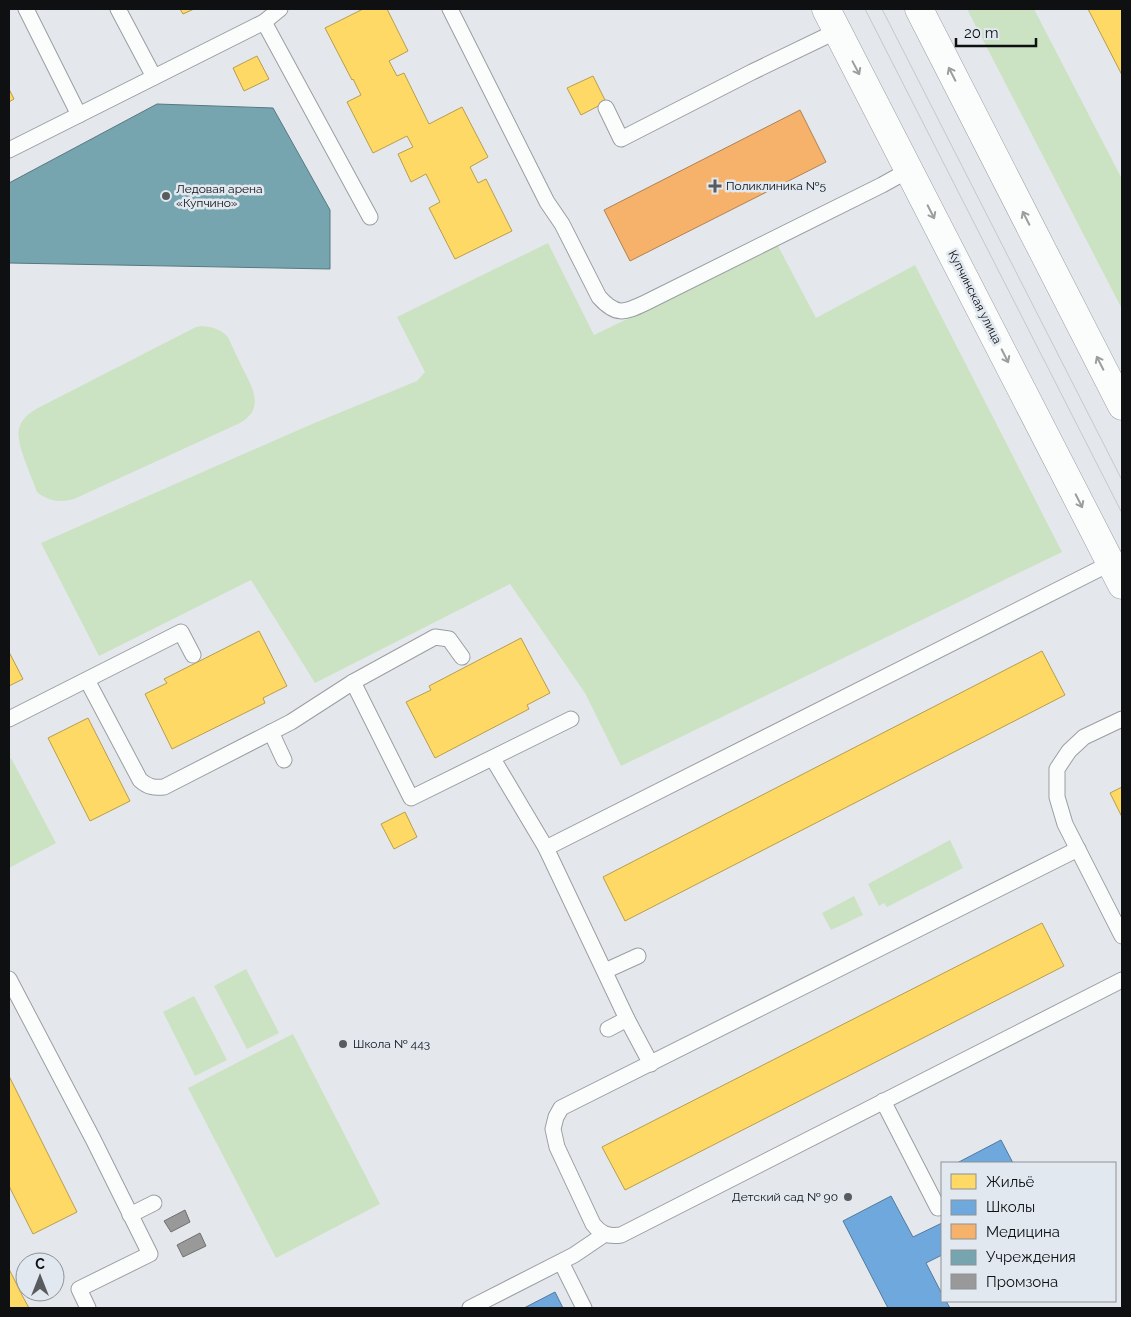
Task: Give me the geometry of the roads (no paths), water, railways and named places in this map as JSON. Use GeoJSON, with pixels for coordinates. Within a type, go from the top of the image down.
{"type":"FeatureCollection","features":[{"type":"Feature","properties":{"kind":"street"},"geometry":{"type":"LineString","coordinates":[[919,9],[1119,394]]}},
{"type":"Feature","properties":{"kind":"street","name":"Купчинская улица"},"geometry":{"type":"LineString","coordinates":[[831,20],[1117,574]]}},
{"type":"Feature","properties":{"kind":"lane"},"geometry":{"type":"LineString","coordinates":[[26,9],[79,115]]}},
{"type":"Feature","properties":{"kind":"lane"},"geometry":{"type":"LineString","coordinates":[[118,9],[154,77]]}},
{"type":"Feature","properties":{"kind":"lane"},"geometry":{"type":"LineString","coordinates":[[9,150],[264,22],[280,9]]}},
{"type":"Feature","properties":{"kind":"lane"},"geometry":{"type":"LineString","coordinates":[[450,9],[547,202],[562,224],[599,296],[607,306],[617,311],[628,311],[645,303],[910,170]]}},
{"type":"Feature","properties":{"kind":"lane"},"geometry":{"type":"LineString","coordinates":[[606,108],[622,139],[752,72],[831,20]]}},
{"type":"Feature","properties":{"kind":"lane"},"geometry":{"type":"LineString","coordinates":[[264,22],[370,217]]}},
{"type":"Feature","properties":{"kind":"lane"},"geometry":{"type":"LineString","coordinates":[[546,848],[1117,574]]}},
{"type":"Feature","properties":{"kind":"lane"},"geometry":{"type":"LineString","coordinates":[[9,719],[182,632],[193,654]]}},
{"type":"Feature","properties":{"kind":"lane"},"geometry":{"type":"LineString","coordinates":[[87,680],[140,780],[146,786],[155,788],[164,787],[291,722],[353,682],[435,637],[449,639],[462,657]]}},
{"type":"Feature","properties":{"kind":"lane"},"geometry":{"type":"LineString","coordinates":[[353,682],[411,798],[571,719]]}},
{"type":"Feature","properties":{"kind":"lane"},"geometry":{"type":"LineString","coordinates":[[1122,719],[1084,737],[1069,751],[1057,768],[1057,797],[1065,824],[1122,936]]}},
{"type":"Feature","properties":{"kind":"lane"},"geometry":{"type":"LineString","coordinates":[[271,732],[284,760]]}},
{"type":"Feature","properties":{"kind":"lane"},"geometry":{"type":"LineString","coordinates":[[493,759],[546,848],[627,1019],[651,1064]]}},
{"type":"Feature","properties":{"kind":"lane"},"geometry":{"type":"LineString","coordinates":[[1078,849],[561,1108],[553,1129],[557,1146],[598,1231],[612,1236],[621,1235],[1122,980]]}},
{"type":"Feature","properties":{"kind":"lane"},"geometry":{"type":"LineString","coordinates":[[605,971],[638,956]]}},
{"type":"Feature","properties":{"kind":"lane"},"geometry":{"type":"LineString","coordinates":[[9,979],[150,1254],[79,1289],[88,1308]]}},
{"type":"Feature","properties":{"kind":"lane"},"geometry":{"type":"LineString","coordinates":[[608,1028],[627,1019]]}},
{"type":"Feature","properties":{"kind":"lane"},"geometry":{"type":"LineString","coordinates":[[883,1101],[938,1208]]}},
{"type":"Feature","properties":{"kind":"lane"},"geometry":{"type":"LineString","coordinates":[[130,1215],[154,1203]]}},
{"type":"Feature","properties":{"kind":"lane"},"geometry":{"type":"LineString","coordinates":[[470,1308],[574,1255],[605,1234]]}},
{"type":"Feature","properties":{"kind":"lane"},"geometry":{"type":"LineString","coordinates":[[561,1262],[584,1308]]}},
{"type":"Feature","properties":{"kind":"tram line"},"geometry":{"type":"LineString","coordinates":[[865,9],[1122,513]]}},
{"type":"Feature","properties":{"kind":"tram line"},"geometry":{"type":"LineString","coordinates":[[882,9],[1122,480]]}},
{"type":"Feature","properties":{"kind":"place","name":"Поликлиника №5"},"geometry":{"type":"Point","coordinates":[715,186]}},
{"type":"Feature","properties":{"kind":"place","name":"Ледовая арена «Купчино»"},"geometry":{"type":"Point","coordinates":[166,196]}},
{"type":"Feature","properties":{"kind":"place","name":"Школа № 443"},"geometry":{"type":"Point","coordinates":[343,1044]}},
{"type":"Feature","properties":{"kind":"place","name":"Детский сад № 90"},"geometry":{"type":"Point","coordinates":[848,1197]}}]}
